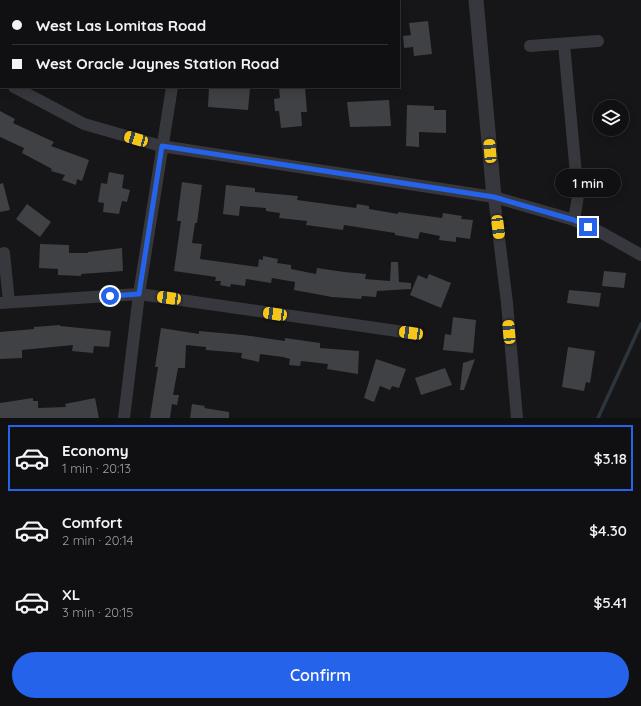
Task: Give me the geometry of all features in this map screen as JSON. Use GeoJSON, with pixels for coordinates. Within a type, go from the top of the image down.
{"type":"FeatureCollection","features":[{"type":"Feature","properties":{"kind":"street"},"geometry":{"type":"LineString","coordinates":[[476,0],[494,197],[507,303],[517,418]]}},
{"type":"Feature","properties":{"kind":"street"},"geometry":{"type":"LineString","coordinates":[[530,46],[598,41]]}},
{"type":"Feature","properties":{"kind":"street"},"geometry":{"type":"LineString","coordinates":[[564,44],[578,196],[574,220]]}},
{"type":"Feature","properties":{"kind":"street"},"geometry":{"type":"LineString","coordinates":[[16,88],[84,124],[162,146],[494,197],[574,220],[641,254]]}},
{"type":"Feature","properties":{"kind":"street"},"geometry":{"type":"LineString","coordinates":[[124,418],[139,294],[172,88]]}},
{"type":"Feature","properties":{"kind":"street"},"geometry":{"type":"LineString","coordinates":[[4,253],[4,302],[139,294],[411,333]]}},
{"type":"Feature","properties":{"kind":"building"},"geometry":{"type":"Polygon","coordinates":[[[428,21],[432,54],[414,56],[413,47],[404,48],[403,36],[411,35],[409,23],[428,21]]]}},
{"type":"Feature","properties":{"kind":"building"},"geometry":{"type":"Polygon","coordinates":[[[209,88],[250,89],[248,110],[208,107],[209,88]]]}},
{"type":"Feature","properties":{"kind":"building"},"geometry":{"type":"Polygon","coordinates":[[[279,88],[305,88],[307,112],[301,112],[302,126],[281,128],[279,111],[275,111],[274,99],[280,98],[279,88]]]}},
{"type":"Feature","properties":{"kind":"building"},"geometry":{"type":"Polygon","coordinates":[[[389,100],[391,126],[350,127],[347,102],[389,100]]]}},
{"type":"Feature","properties":{"kind":"building"},"geometry":{"type":"Polygon","coordinates":[[[407,105],[434,106],[434,110],[446,110],[446,133],[419,132],[419,147],[406,146],[407,105]]]}},
{"type":"Feature","properties":{"kind":"building"},"geometry":{"type":"Polygon","coordinates":[[[0,111],[15,119],[13,123],[54,142],[51,146],[89,160],[82,181],[77,179],[76,185],[62,180],[65,175],[51,171],[52,169],[22,153],[24,148],[0,137],[0,111]]]}},
{"type":"Feature","properties":{"kind":"building"},"geometry":{"type":"Polygon","coordinates":[[[109,172],[124,175],[122,188],[130,190],[127,202],[122,201],[119,214],[103,212],[104,203],[98,202],[101,183],[107,184],[109,172]]]}},
{"type":"Feature","properties":{"kind":"building"},"geometry":{"type":"Polygon","coordinates":[[[182,182],[202,185],[197,223],[195,223],[192,243],[202,244],[200,259],[258,267],[259,259],[263,260],[263,256],[278,259],[277,263],[291,265],[291,269],[316,274],[317,268],[366,274],[365,279],[390,281],[391,262],[398,262],[399,282],[411,283],[411,289],[377,291],[376,297],[362,296],[361,299],[332,297],[294,290],[295,282],[272,278],[271,283],[246,279],[245,286],[231,284],[230,287],[220,285],[221,281],[215,281],[216,277],[174,271],[181,221],[177,221],[182,182]]]}},
{"type":"Feature","properties":{"kind":"building"},"geometry":{"type":"Polygon","coordinates":[[[3,183],[10,210],[0,212],[0,184],[3,183]]]}},
{"type":"Feature","properties":{"kind":"building"},"geometry":{"type":"Polygon","coordinates":[[[226,185],[255,188],[255,192],[298,196],[297,200],[356,208],[357,204],[369,206],[369,209],[398,214],[398,212],[442,218],[443,213],[462,216],[461,219],[473,220],[470,239],[456,237],[456,242],[439,240],[440,236],[420,232],[418,239],[395,235],[395,233],[344,225],[343,230],[306,225],[307,221],[279,218],[280,213],[266,211],[266,208],[240,206],[239,216],[223,214],[226,185]]]}},
{"type":"Feature","properties":{"kind":"building"},"geometry":{"type":"Polygon","coordinates":[[[27,204],[51,222],[40,237],[16,219],[27,204]]]}},
{"type":"Feature","properties":{"kind":"building"},"geometry":{"type":"Polygon","coordinates":[[[40,244],[69,245],[69,253],[88,253],[122,248],[123,271],[81,274],[81,276],[58,275],[58,269],[39,268],[40,244]]]}},
{"type":"Feature","properties":{"kind":"building"},"geometry":{"type":"Polygon","coordinates":[[[604,271],[626,273],[624,288],[602,286],[604,271]]]}},
{"type":"Feature","properties":{"kind":"building"},"geometry":{"type":"Polygon","coordinates":[[[429,274],[451,283],[441,308],[410,295],[418,275],[427,279],[429,274]]]}},
{"type":"Feature","properties":{"kind":"building"},"geometry":{"type":"Polygon","coordinates":[[[569,290],[601,293],[599,307],[567,303],[569,290]]]}},
{"type":"Feature","properties":{"kind":"building"},"geometry":{"type":"Polygon","coordinates":[[[453,317],[476,320],[473,353],[443,350],[445,334],[451,335],[453,317]]]}},
{"type":"Feature","properties":{"kind":"building"},"geometry":{"type":"Polygon","coordinates":[[[60,325],[111,331],[109,347],[94,346],[93,353],[72,351],[73,345],[22,350],[22,358],[0,359],[0,332],[60,325]]]}},
{"type":"Feature","properties":{"kind":"building"},"geometry":{"type":"Polygon","coordinates":[[[161,328],[199,334],[199,331],[285,341],[285,338],[320,343],[320,348],[359,351],[358,374],[327,369],[328,364],[301,361],[300,366],[289,365],[290,359],[260,354],[259,362],[241,358],[242,353],[206,350],[206,347],[186,345],[185,368],[178,368],[173,395],[179,395],[177,405],[172,404],[170,418],[150,418],[158,367],[155,367],[161,328]]]}},
{"type":"Feature","properties":{"kind":"building"},"geometry":{"type":"Polygon","coordinates":[[[568,347],[595,351],[590,383],[586,382],[584,391],[562,387],[568,347]]]}},
{"type":"Feature","properties":{"kind":"building"},"geometry":{"type":"Polygon","coordinates":[[[376,359],[406,369],[399,388],[392,386],[390,390],[380,386],[374,402],[364,398],[376,359]]]}},
{"type":"Feature","properties":{"kind":"building"},"geometry":{"type":"Polygon","coordinates":[[[475,359],[464,390],[460,390],[463,363],[475,359]]]}},
{"type":"Feature","properties":{"kind":"building"},"geometry":{"type":"Polygon","coordinates":[[[445,368],[452,385],[421,395],[415,378],[445,368]]]}},
{"type":"Feature","properties":{"kind":"building"},"geometry":{"type":"Polygon","coordinates":[[[33,398],[33,401],[38,401],[38,408],[66,407],[65,404],[95,398],[99,418],[0,418],[0,403],[33,398]]]}},
{"type":"Feature","properties":{"kind":"building"},"geometry":{"type":"Polygon","coordinates":[[[192,404],[205,406],[204,408],[229,412],[229,418],[190,418],[192,404]]]}},
{"type":"Feature","properties":{"kind":"waterway"},"geometry":{"type":"LineString","coordinates":[[598,418],[641,324]]}},
{"type":"Feature","properties":{"kind":"route"},"geometry":{"type":"LineString","coordinates":[[110,296],[139,294],[162,146],[494,197],[574,220],[588,227]]}}]}
